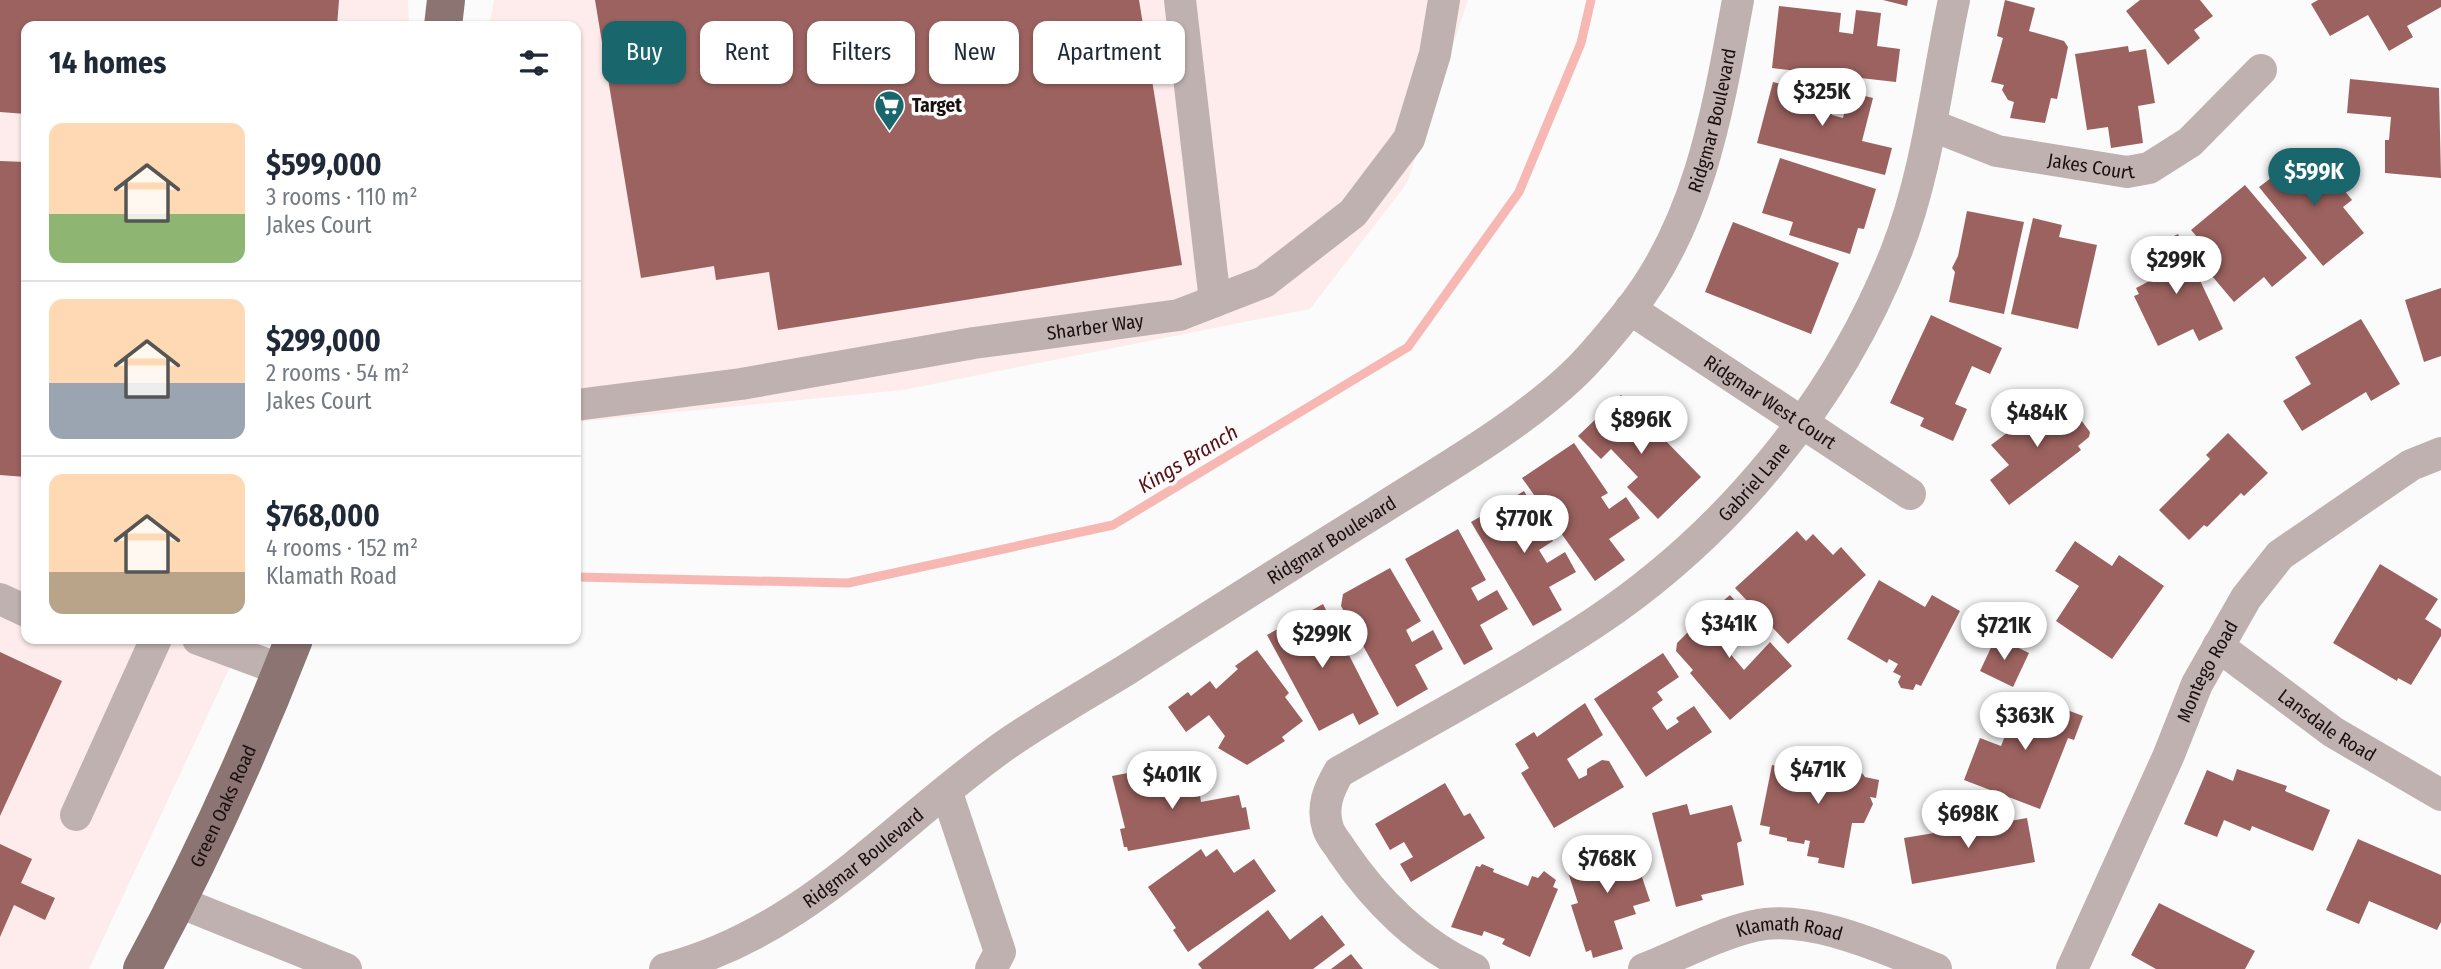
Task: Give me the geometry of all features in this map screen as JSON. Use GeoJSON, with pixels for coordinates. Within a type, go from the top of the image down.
{"type":"FeatureCollection","features":[{"type":"Feature","properties":{"kind":"main road"},"geometry":{"type":"LineString","coordinates":[[444,21],[446,0]]}},
{"type":"Feature","properties":{"kind":"main road","name":"Green Oaks Road"},"geometry":{"type":"LineString","coordinates":[[142,969],[179,902],[249,755],[288,655]]}},
{"type":"Feature","properties":{"kind":"street"},"geometry":{"type":"LineString","coordinates":[[1180,0],[1215,301]]}},
{"type":"Feature","properties":{"kind":"street","name":"Sharber Way"},"geometry":{"type":"LineString","coordinates":[[581,404],[741,384],[974,343],[1179,315],[1264,282],[1353,213],[1409,139],[1435,54],[1444,0]]}},
{"type":"Feature","properties":{"kind":"street","name":"Ridgmar Boulevard"},"geometry":{"type":"LineString","coordinates":[[665,969],[705,958],[780,921],[836,884],[1003,747],[1539,405],[1576,372],[1630,309],[1658,269],[1679,230],[1718,104],[1738,0]]}},
{"type":"Feature","properties":{"kind":"street","name":"Gabriel Lane"},"geometry":{"type":"LineString","coordinates":[[1462,967],[1408,927],[1355,871],[1328,829],[1325,807],[1329,790],[1339,772],[1595,622],[1678,559],[1745,493],[1801,423],[1857,340],[1897,251],[1915,196],[1954,0]]}},
{"type":"Feature","properties":{"kind":"street","name":"Jakes Court"},"geometry":{"type":"LineString","coordinates":[[1931,125],[1997,151],[2127,172],[2149,168],[2190,142],[2261,70]]}},
{"type":"Feature","properties":{"kind":"street","name":"Ridgmar West Court"},"geometry":{"type":"LineString","coordinates":[[1630,309],[1910,494]]}},
{"type":"Feature","properties":{"kind":"street","name":"Montego Road"},"geometry":{"type":"LineString","coordinates":[[2072,969],[2168,757],[2197,684],[2246,598],[2280,555],[2412,465],[2441,453]]}},
{"type":"Feature","properties":{"kind":"street"},"geometry":{"type":"LineString","coordinates":[[0,599],[21,609]]}},
{"type":"Feature","properties":{"kind":"street"},"geometry":{"type":"LineString","coordinates":[[76,815],[154,644]]}},
{"type":"Feature","properties":{"kind":"street"},"geometry":{"type":"LineString","coordinates":[[226,644],[288,655]]}},
{"type":"Feature","properties":{"kind":"street","name":"Lansdale Road"},"geometry":{"type":"LineString","coordinates":[[2218,646],[2333,732],[2441,795]]}},
{"type":"Feature","properties":{"kind":"street"},"geometry":{"type":"LineString","coordinates":[[947,793],[1000,952],[991,969]]}},
{"type":"Feature","properties":{"kind":"street"},"geometry":{"type":"LineString","coordinates":[[179,902],[346,969]]}},
{"type":"Feature","properties":{"kind":"street","name":"Klamath Road"},"geometry":{"type":"LineString","coordinates":[[1644,969],[1755,926],[1785,924],[1847,934],[1936,969]]}},
{"type":"Feature","properties":{"kind":"shaded area"},"geometry":{"type":"Polygon","coordinates":[[[0,0],[408,0],[409,21],[21,21],[21,644],[241,644],[89,969],[0,969],[0,0]]]}},
{"type":"Feature","properties":{"kind":"shaded area"},"geometry":{"type":"Polygon","coordinates":[[[494,0],[1468,0],[1407,183],[1310,309],[903,390],[581,422],[581,21],[490,21],[494,0]]]}},
{"type":"Feature","properties":{"kind":"building"},"geometry":{"type":"Polygon","coordinates":[[[0,0],[339,0],[337,21],[21,21],[21,114],[0,112],[0,0]]]}},
{"type":"Feature","properties":{"kind":"building","name":"Target"},"geometry":{"type":"Polygon","coordinates":[[[595,0],[1139,0],[1142,21],[1033,21],[1033,84],[1153,84],[1182,265],[778,330],[769,272],[716,280],[714,266],[641,278],[609,84],[686,84],[686,21],[602,21],[602,42],[595,0]]]}},
{"type":"Feature","properties":{"kind":"building"},"geometry":{"type":"Polygon","coordinates":[[[1883,0],[1908,0],[1907,6],[1883,0]]]}},
{"type":"Feature","properties":{"kind":"building"},"geometry":{"type":"Polygon","coordinates":[[[2005,0],[2035,8],[2029,31],[2064,41],[2068,47],[2057,99],[2051,98],[2045,123],[2010,118],[2014,102],[2008,100],[2002,90],[2004,85],[1991,82],[2003,38],[1997,36],[2005,0]]]}},
{"type":"Feature","properties":{"kind":"building"},"geometry":{"type":"Polygon","coordinates":[[[2140,0],[2200,0],[2213,16],[2194,30],[2200,38],[2168,65],[2126,11],[2140,0]]]}},
{"type":"Feature","properties":{"kind":"building"},"geometry":{"type":"Polygon","coordinates":[[[2318,0],[2441,0],[2441,7],[2407,26],[2413,37],[2389,51],[2368,15],[2330,36],[2311,4],[2318,0]]]}},
{"type":"Feature","properties":{"kind":"building"},"geometry":{"type":"Polygon","coordinates":[[[1779,6],[1841,13],[1839,32],[1853,34],[1856,10],[1881,13],[1877,46],[1900,49],[1896,82],[1772,68],[1779,6]]]}},
{"type":"Feature","properties":{"kind":"building"},"geometry":{"type":"Polygon","coordinates":[[[2128,46],[2129,52],[2146,49],[2155,103],[2138,106],[2143,143],[2111,148],[2108,127],[2087,130],[2075,54],[2128,46]]]}},
{"type":"Feature","properties":{"kind":"building"},"geometry":{"type":"Polygon","coordinates":[[[2350,79],[2439,88],[2441,178],[2385,173],[2385,140],[2389,140],[2391,117],[2347,113],[2350,79]]]}},
{"type":"Feature","properties":{"kind":"building"},"geometry":{"type":"Polygon","coordinates":[[[1773,82],[1835,98],[1832,115],[1843,118],[1849,92],[1873,98],[1862,141],[1892,148],[1885,175],[1757,143],[1773,82]]]}},
{"type":"Feature","properties":{"kind":"building"},"geometry":{"type":"Polygon","coordinates":[[[2315,154],[2352,200],[2343,207],[2364,233],[2323,266],[2259,187],[2287,166],[2293,172],[2315,154]]]}},
{"type":"Feature","properties":{"kind":"building"},"geometry":{"type":"Polygon","coordinates":[[[1780,158],[1876,189],[1864,229],[1858,228],[1850,254],[1789,235],[1793,222],[1762,213],[1780,158]]]}},
{"type":"Feature","properties":{"kind":"building"},"geometry":{"type":"Polygon","coordinates":[[[0,161],[21,162],[21,477],[0,475],[0,161]]]}},
{"type":"Feature","properties":{"kind":"building"},"geometry":{"type":"Polygon","coordinates":[[[2245,185],[2307,258],[2272,287],[2264,277],[2234,302],[2207,270],[2214,265],[2200,249],[2205,246],[2191,230],[2245,185]]]}},
{"type":"Feature","properties":{"kind":"building"},"geometry":{"type":"Polygon","coordinates":[[[1967,211],[2024,222],[2004,314],[1949,302],[1955,272],[1952,268],[1958,256],[1967,211]]]}},
{"type":"Feature","properties":{"kind":"building"},"geometry":{"type":"Polygon","coordinates":[[[2033,218],[2062,225],[2059,237],[2097,245],[2078,329],[2011,314],[2033,218]]]}},
{"type":"Feature","properties":{"kind":"building"},"geometry":{"type":"Polygon","coordinates":[[[1733,222],[1839,263],[1811,334],[1705,292],[1733,222]]]}},
{"type":"Feature","properties":{"kind":"building"},"geometry":{"type":"Polygon","coordinates":[[[2178,234],[2223,329],[2199,341],[2193,329],[2158,346],[2134,296],[2139,294],[2136,288],[2159,276],[2146,249],[2178,234]]]}},
{"type":"Feature","properties":{"kind":"building"},"geometry":{"type":"Polygon","coordinates":[[[2441,288],[2441,356],[2424,362],[2405,300],[2441,288]]]}},
{"type":"Feature","properties":{"kind":"building"},"geometry":{"type":"Polygon","coordinates":[[[1931,315],[2002,348],[1990,374],[1972,366],[1955,404],[1967,409],[1953,441],[1920,426],[1924,418],[1890,403],[1931,315]]]}},
{"type":"Feature","properties":{"kind":"building"},"geometry":{"type":"Polygon","coordinates":[[[2361,319],[2400,384],[2371,401],[2366,392],[2302,431],[2283,401],[2311,384],[2295,357],[2361,319]]]}},
{"type":"Feature","properties":{"kind":"building"},"geometry":{"type":"Polygon","coordinates":[[[1621,395],[1701,477],[1658,519],[1627,487],[1638,477],[1611,449],[1601,459],[1578,436],[1621,395]]]}},
{"type":"Feature","properties":{"kind":"building"},"geometry":{"type":"Polygon","coordinates":[[[2054,397],[2072,420],[2081,420],[2090,432],[2089,437],[2078,446],[2081,450],[2009,505],[1990,480],[2009,465],[1991,445],[2054,397]]]}},
{"type":"Feature","properties":{"kind":"building"},"geometry":{"type":"Polygon","coordinates":[[[2228,433],[2268,473],[2244,496],[2241,493],[2207,527],[2204,525],[2189,540],[2159,510],[2210,459],[2206,455],[2228,433]]]}},
{"type":"Feature","properties":{"kind":"building"},"geometry":{"type":"Polygon","coordinates":[[[1574,443],[1608,493],[1601,497],[1609,509],[1626,497],[1640,518],[1609,539],[1625,560],[1595,581],[1522,478],[1574,443]]]}},
{"type":"Feature","properties":{"kind":"building"},"geometry":{"type":"Polygon","coordinates":[[[1524,491],[1553,541],[1539,550],[1547,563],[1565,552],[1576,572],[1549,587],[1562,610],[1533,626],[1471,522],[1524,491]]]}},
{"type":"Feature","properties":{"kind":"building"},"geometry":{"type":"Polygon","coordinates":[[[1458,529],[1486,580],[1471,588],[1478,601],[1497,590],[1508,609],[1480,625],[1493,649],[1464,665],[1405,559],[1458,529]]]}},
{"type":"Feature","properties":{"kind":"building"},"geometry":{"type":"Polygon","coordinates":[[[1797,531],[1806,541],[1813,534],[1833,555],[1841,547],[1866,575],[1788,644],[1735,588],[1797,531]]]}},
{"type":"Feature","properties":{"kind":"building"},"geometry":{"type":"Polygon","coordinates":[[[2075,541],[2112,566],[2119,555],[2164,586],[2112,659],[2056,621],[2079,586],[2055,571],[2075,541]]]}},
{"type":"Feature","properties":{"kind":"building"},"geometry":{"type":"Polygon","coordinates":[[[2380,564],[2438,599],[2425,619],[2441,629],[2441,636],[2411,685],[2398,678],[2397,681],[2333,643],[2380,564]]]}},
{"type":"Feature","properties":{"kind":"building"},"geometry":{"type":"Polygon","coordinates":[[[1390,568],[1421,621],[1406,630],[1412,642],[1433,630],[1443,649],[1415,665],[1428,689],[1397,707],[1341,606],[1343,594],[1390,568]]]}},
{"type":"Feature","properties":{"kind":"building"},"geometry":{"type":"Polygon","coordinates":[[[1879,580],[1925,607],[1932,595],[1960,611],[1921,686],[1916,684],[1913,690],[1901,688],[1898,682],[1901,676],[1893,672],[1898,664],[1889,659],[1887,663],[1847,639],[1879,580]]]}},
{"type":"Feature","properties":{"kind":"building"},"geometry":{"type":"Polygon","coordinates":[[[1730,595],[1752,620],[1733,637],[1738,643],[1728,651],[1744,670],[1770,642],[1792,666],[1730,720],[1690,673],[1693,670],[1676,651],[1677,643],[1688,632],[1690,634],[1700,626],[1704,630],[1711,624],[1704,617],[1730,595]]]}},
{"type":"Feature","properties":{"kind":"building"},"geometry":{"type":"Polygon","coordinates":[[[1323,604],[1379,714],[1359,725],[1353,713],[1319,731],[1267,635],[1323,604]]]}},
{"type":"Feature","properties":{"kind":"building"},"geometry":{"type":"Polygon","coordinates":[[[1996,637],[2029,653],[2013,687],[1980,671],[1996,637]]]}},
{"type":"Feature","properties":{"kind":"building"},"geometry":{"type":"Polygon","coordinates":[[[1257,650],[1289,693],[1285,697],[1303,721],[1282,737],[1285,741],[1247,765],[1218,748],[1225,736],[1209,715],[1186,732],[1168,707],[1188,692],[1191,696],[1210,681],[1216,689],[1238,669],[1235,666],[1257,650]]]}},
{"type":"Feature","properties":{"kind":"building"},"geometry":{"type":"Polygon","coordinates":[[[0,652],[62,681],[0,816],[0,652]]]}},
{"type":"Feature","properties":{"kind":"building"},"geometry":{"type":"Polygon","coordinates":[[[1663,653],[1679,677],[1657,692],[1663,700],[1652,708],[1667,730],[1679,722],[1676,718],[1694,706],[1712,732],[1646,777],[1594,699],[1663,653]]]}},
{"type":"Feature","properties":{"kind":"building"},"geometry":{"type":"Polygon","coordinates":[[[2022,693],[2083,716],[2074,740],[2068,738],[2040,809],[1964,780],[1980,738],[2001,746],[2022,693]]]}},
{"type":"Feature","properties":{"kind":"building"},"geometry":{"type":"Polygon","coordinates":[[[1585,703],[1603,735],[1567,759],[1579,779],[1587,775],[1587,769],[1602,760],[1609,761],[1624,787],[1554,828],[1521,773],[1529,768],[1515,744],[1534,732],[1537,737],[1585,703]]]}},
{"type":"Feature","properties":{"kind":"building"},"geometry":{"type":"Polygon","coordinates":[[[1849,755],[1865,777],[1879,780],[1876,798],[1870,797],[1873,804],[1864,823],[1852,823],[1844,868],[1818,863],[1819,858],[1807,856],[1810,841],[1805,840],[1804,844],[1787,841],[1787,838],[1769,834],[1770,827],[1760,825],[1772,765],[1785,768],[1786,760],[1830,769],[1849,755]]]}},
{"type":"Feature","properties":{"kind":"building"},"geometry":{"type":"Polygon","coordinates":[[[1154,768],[1155,775],[1178,771],[1182,792],[1199,789],[1201,802],[1239,795],[1242,808],[1246,807],[1250,829],[1128,851],[1127,847],[1124,847],[1120,829],[1125,828],[1112,776],[1154,768]]]}},
{"type":"Feature","properties":{"kind":"building"},"geometry":{"type":"Polygon","coordinates":[[[2237,769],[2287,786],[2285,791],[2330,810],[2313,851],[2252,826],[2250,831],[2224,820],[2217,837],[2184,824],[2207,770],[2233,781],[2237,769]]]}},
{"type":"Feature","properties":{"kind":"building"},"geometry":{"type":"Polygon","coordinates":[[[1445,783],[1464,816],[1470,813],[1485,838],[1411,882],[1400,864],[1413,857],[1404,842],[1390,850],[1375,824],[1445,783]]]}},
{"type":"Feature","properties":{"kind":"building"},"geometry":{"type":"Polygon","coordinates":[[[1687,804],[1690,815],[1732,805],[1742,841],[1737,843],[1744,885],[1701,895],[1703,900],[1676,907],[1652,813],[1687,804]]]}},
{"type":"Feature","properties":{"kind":"building"},"geometry":{"type":"Polygon","coordinates":[[[1951,814],[1954,831],[2027,818],[2035,862],[1912,884],[1904,838],[1940,832],[1938,816],[1951,814]]]}},
{"type":"Feature","properties":{"kind":"building"},"geometry":{"type":"Polygon","coordinates":[[[1628,835],[1650,901],[1633,906],[1636,914],[1614,921],[1623,949],[1593,958],[1591,950],[1586,952],[1571,905],[1578,903],[1568,872],[1582,867],[1580,862],[1603,854],[1600,846],[1604,840],[1628,835]]]}},
{"type":"Feature","properties":{"kind":"building"},"geometry":{"type":"Polygon","coordinates":[[[2358,839],[2441,875],[2441,922],[2437,930],[2369,901],[2359,924],[2326,910],[2358,839]]]}},
{"type":"Feature","properties":{"kind":"building"},"geometry":{"type":"Polygon","coordinates":[[[0,844],[32,859],[21,883],[55,898],[45,920],[14,905],[0,937],[0,844]]]}},
{"type":"Feature","properties":{"kind":"building"},"geometry":{"type":"Polygon","coordinates":[[[1201,849],[1206,857],[1217,849],[1234,873],[1254,859],[1276,891],[1188,952],[1173,930],[1176,928],[1148,887],[1201,849]]]}},
{"type":"Feature","properties":{"kind":"building"},"geometry":{"type":"Polygon","coordinates":[[[1482,864],[1494,869],[1493,872],[1528,886],[1532,876],[1538,878],[1544,871],[1556,880],[1553,887],[1558,889],[1530,957],[1502,944],[1505,939],[1484,931],[1482,936],[1451,927],[1476,866],[1480,867],[1482,864]]]}},
{"type":"Feature","properties":{"kind":"building"},"geometry":{"type":"Polygon","coordinates":[[[2159,903],[2255,951],[2245,969],[2156,969],[2131,955],[2159,903]]]}},
{"type":"Feature","properties":{"kind":"building"},"geometry":{"type":"Polygon","coordinates":[[[1268,910],[1290,940],[1322,915],[1345,945],[1313,969],[1202,969],[1198,964],[1268,910]]]}},
{"type":"Feature","properties":{"kind":"building"},"geometry":{"type":"Polygon","coordinates":[[[1351,954],[1363,969],[1331,969],[1351,954]]]}},
{"type":"Feature","properties":{"kind":"waterway","name":"Kings Branch"},"geometry":{"type":"LineString","coordinates":[[581,577],[848,583],[1113,525],[1408,347],[1519,192],[1581,43],[1591,0]]}},
{"type":"Feature","properties":{"kind":"place","name":"Target"},"geometry":{"type":"Point","coordinates":[889,132]}}]}
